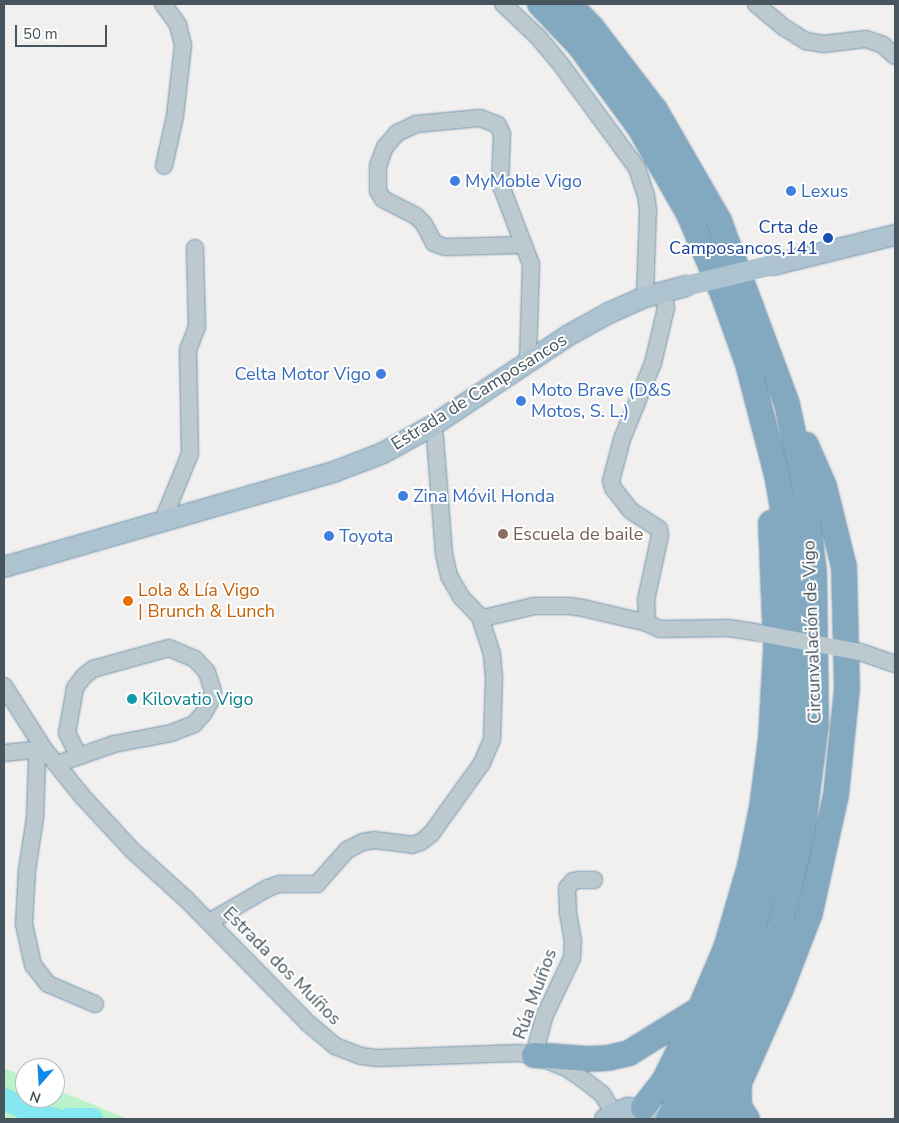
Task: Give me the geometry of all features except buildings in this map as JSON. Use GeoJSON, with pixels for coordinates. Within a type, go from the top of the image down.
{"type":"FeatureCollection","features":[{"type":"Feature","properties":{"kind":"highway","name":"Circunvalación de Vigo"},"geometry":{"type":"LineString","coordinates":[[540,4],[578,45],[640,128],[689,214],[748,364],[777,475],[793,568],[795,700],[790,765],[779,835],[747,952],[712,1038],[700,1086],[695,1119]]}},
{"type":"Feature","properties":{"kind":"highway","name":"Circunvalación de Vigo"},"geometry":{"type":"LineString","coordinates":[[569,4],[592,28],[655,110],[719,221],[786,404],[803,479],[814,572],[816,724],[811,779],[802,835],[780,926],[744,1021],[700,1086],[667,1119]]}},
{"type":"Feature","properties":{"kind":"highway"},"geometry":{"type":"LineString","coordinates":[[643,1108],[664,1081],[700,1009],[726,948],[748,875],[762,807],[772,738],[776,648],[774,552],[766,474],[746,383],[748,364]]}},
{"type":"Feature","properties":{"kind":"highway"},"geometry":{"type":"LineString","coordinates":[[713,1119],[739,1083],[780,991],[810,913],[836,795],[847,689],[844,567],[824,486],[786,404]]}},
{"type":"Feature","properties":{"kind":"highway"},"geometry":{"type":"LineString","coordinates":[[534,1055],[588,1059],[608,1058],[629,1052],[700,1009]]}},
{"type":"Feature","properties":{"kind":"highway"},"geometry":{"type":"LineString","coordinates":[[739,1083],[739,1106],[747,1119]]}},
{"type":"Feature","properties":{"kind":"main road","name":"Estrada de Camposancos"},"geometry":{"type":"LineString","coordinates":[[4,567],[336,471],[383,453],[432,426],[528,361],[601,317],[654,294],[895,235]]}},
{"type":"Feature","properties":{"kind":"main road"},"geometry":{"type":"LineString","coordinates":[[609,1116],[628,1108],[643,1108],[667,1119]]}},
{"type":"Feature","properties":{"kind":"street"},"geometry":{"type":"LineString","coordinates":[[162,4],[178,25],[182,45],[175,116],[164,166]]}},
{"type":"Feature","properties":{"kind":"street"},"geometry":{"type":"LineString","coordinates":[[503,4],[538,37],[562,66],[637,168],[646,195],[654,294],[666,308],[653,363],[622,439],[611,481],[612,488],[631,511],[659,529],[660,535],[646,600],[647,623]]}},
{"type":"Feature","properties":{"kind":"street"},"geometry":{"type":"LineString","coordinates":[[756,4],[770,17],[806,41],[823,44],[866,40],[883,45],[895,56]]}},
{"type":"Feature","properties":{"kind":"street"},"geometry":{"type":"LineString","coordinates":[[524,245],[445,247],[434,243],[424,224],[416,216],[383,198],[378,191],[378,166],[385,147],[397,133],[416,124],[480,118],[498,125],[502,134],[500,183],[524,245],[531,264],[528,361]]}},
{"type":"Feature","properties":{"kind":"street"},"geometry":{"type":"LineString","coordinates":[[163,520],[190,454],[188,350],[196,327],[195,248]]}},
{"type":"Feature","properties":{"kind":"street"},"geometry":{"type":"LineString","coordinates":[[209,922],[278,884],[317,884],[347,850],[363,842],[374,840],[412,845],[421,842],[431,834],[482,763],[492,739],[494,678],[492,654],[480,617],[462,597],[449,576],[444,554],[436,437],[432,426]]}},
{"type":"Feature","properties":{"kind":"street"},"geometry":{"type":"LineString","coordinates":[[480,617],[488,618],[534,606],[569,606],[647,623],[660,629],[729,628],[860,652],[895,664]]}},
{"type":"Feature","properties":{"kind":"street"},"geometry":{"type":"LineString","coordinates":[[57,764],[114,744],[171,733],[194,724],[210,702],[213,691],[207,672],[195,659],[169,648],[92,669],[75,688],[67,733],[78,756]]}},
{"type":"Feature","properties":{"kind":"street","name":"Estrada dos Muíños"},"geometry":{"type":"LineString","coordinates":[[4,686],[44,749],[82,796],[133,851],[209,922],[324,1038],[346,1051],[361,1056],[396,1058],[520,1053],[534,1055],[568,1069],[602,1094],[609,1116]]}},
{"type":"Feature","properties":{"kind":"street"},"geometry":{"type":"LineString","coordinates":[[4,753],[44,749]]}},
{"type":"Feature","properties":{"kind":"street"},"geometry":{"type":"LineString","coordinates":[[44,749],[37,759],[35,818],[27,870],[24,924],[33,965],[48,984],[95,1004]]}},
{"type":"Feature","properties":{"kind":"street","name":"Rúa Muíños"},"geometry":{"type":"LineString","coordinates":[[534,1055],[544,1017],[572,958],[573,941],[568,914],[567,888],[573,881],[594,880]]}},
{"type":"Feature","properties":{"kind":"green space"},"geometry":{"type":"Polygon","coordinates":[[[4,1068],[15,1073],[15,1108],[65,1108],[65,1093],[128,1119],[4,1119],[4,1068]]]}},
{"type":"Feature","properties":{"kind":"waterway"},"geometry":{"type":"LineString","coordinates":[[4,1099],[40,1116],[56,1119]]}},
{"type":"Feature","properties":{"kind":"waterway"},"geometry":{"type":"LineString","coordinates":[[69,1119],[92,1119]]}},
{"type":"Feature","properties":{"kind":"place","name":"MyMoble Vigo"},"geometry":{"type":"Point","coordinates":[455,181]}},
{"type":"Feature","properties":{"kind":"place","name":"Lexus"},"geometry":{"type":"Point","coordinates":[791,191]}},
{"type":"Feature","properties":{"kind":"place","name":"Crta de Camposancos,141"},"geometry":{"type":"Point","coordinates":[828,238]}},
{"type":"Feature","properties":{"kind":"place","name":"Celta Motor Vigo"},"geometry":{"type":"Point","coordinates":[381,374]}},
{"type":"Feature","properties":{"kind":"place","name":"Moto Brave (D&S Motos, S. L.)"},"geometry":{"type":"Point","coordinates":[521,401]}},
{"type":"Feature","properties":{"kind":"place","name":"Zina Móvil Honda"},"geometry":{"type":"Point","coordinates":[403,496]}},
{"type":"Feature","properties":{"kind":"place","name":"Escuela de baile"},"geometry":{"type":"Point","coordinates":[503,534]}},
{"type":"Feature","properties":{"kind":"place","name":"Toyota"},"geometry":{"type":"Point","coordinates":[329,536]}},
{"type":"Feature","properties":{"kind":"place","name":"Lola & Lía Vigo | Brunch & Lunch"},"geometry":{"type":"Point","coordinates":[128,601]}},
{"type":"Feature","properties":{"kind":"place","name":"Kilovatio Vigo"},"geometry":{"type":"Point","coordinates":[132,699]}}]}
